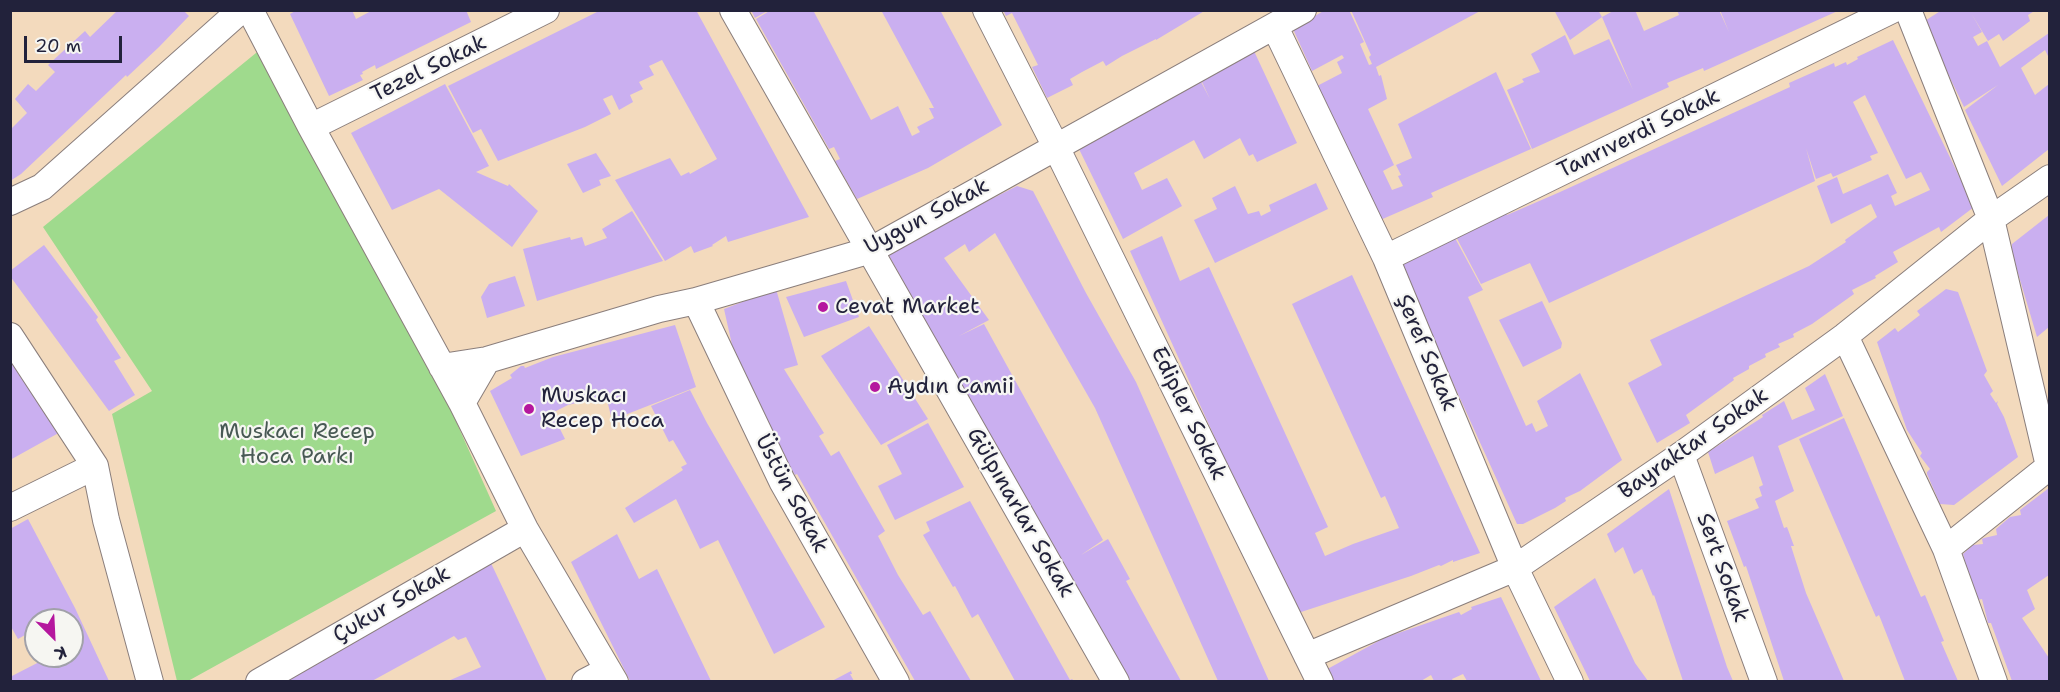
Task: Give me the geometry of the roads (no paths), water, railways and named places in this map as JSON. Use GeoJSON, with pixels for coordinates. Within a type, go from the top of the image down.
{"type":"FeatureCollection","features":[{"type":"Feature","properties":{"kind":"street"},"geometry":{"type":"LineString","coordinates":[[10,202],[42,187],[241,10]]}},
{"type":"Feature","properties":{"kind":"street"},"geometry":{"type":"LineString","coordinates":[[250,10],[311,127],[462,403],[525,529],[611,676],[585,681]]}},
{"type":"Feature","properties":{"kind":"street","name":"Tezel Sokak"},"geometry":{"type":"LineString","coordinates":[[311,127],[546,10]]}},
{"type":"Feature","properties":{"kind":"street","name":"Gülpınarlar Sokak"},"geometry":{"type":"LineString","coordinates":[[733,10],[1116,681]]}},
{"type":"Feature","properties":{"kind":"street","name":"Edipler Sokak"},"geometry":{"type":"LineString","coordinates":[[986,10],[1320,681]]}},
{"type":"Feature","properties":{"kind":"street","name":"Uygun Sokak"},"geometry":{"type":"LineString","coordinates":[[442,367],[487,360],[871,250],[1303,10]]}},
{"type":"Feature","properties":{"kind":"street","name":"Tanrıverdi Sokak"},"geometry":{"type":"LineString","coordinates":[[1386,258],[1892,10]]}},
{"type":"Feature","properties":{"kind":"street"},"geometry":{"type":"LineString","coordinates":[[1908,10],[1992,219],[2049,466],[1946,549]]}},
{"type":"Feature","properties":{"kind":"street","name":"Şeref Sokak"},"geometry":{"type":"LineString","coordinates":[[1275,27],[1386,258],[1515,568],[1570,681]]}},
{"type":"Feature","properties":{"kind":"street","name":"Bayraktar Sokak"},"geometry":{"type":"LineString","coordinates":[[1307,656],[1515,568],[1681,455],[1845,336],[1992,219],[2049,177]]}},
{"type":"Feature","properties":{"kind":"street","name":"Üstün Sokak"},"geometry":{"type":"LineString","coordinates":[[696,301],[782,481],[896,681]]}},
{"type":"Feature","properties":{"kind":"street"},"geometry":{"type":"LineString","coordinates":[[10,336],[94,466],[106,520],[150,681]]}},
{"type":"Feature","properties":{"kind":"street"},"geometry":{"type":"LineString","coordinates":[[1845,336],[1946,549],[1994,681]]}},
{"type":"Feature","properties":{"kind":"street"},"geometry":{"type":"LineString","coordinates":[[462,403],[487,360]]}},
{"type":"Feature","properties":{"kind":"street","name":"Sert Sokak"},"geometry":{"type":"LineString","coordinates":[[1681,455],[1764,681]]}},
{"type":"Feature","properties":{"kind":"street"},"geometry":{"type":"LineString","coordinates":[[10,508],[94,466]]}},
{"type":"Feature","properties":{"kind":"street","name":"Çukur Sokak"},"geometry":{"type":"LineString","coordinates":[[259,681],[525,529]]}},
{"type":"Feature","properties":{"kind":"place","name":"Cevat Market"},"geometry":{"type":"Point","coordinates":[823,307]}},
{"type":"Feature","properties":{"kind":"place","name":"Aydın Camii"},"geometry":{"type":"Point","coordinates":[875,387]}},
{"type":"Feature","properties":{"kind":"place","name":"Muskacı Recep Hoca"},"geometry":{"type":"Point","coordinates":[529,409]}},
{"type":"Feature","properties":{"kind":"park label","name":"Muskacı Recep Hoca Parkı"},"geometry":{"type":"Point","coordinates":[297,444]}}]}
